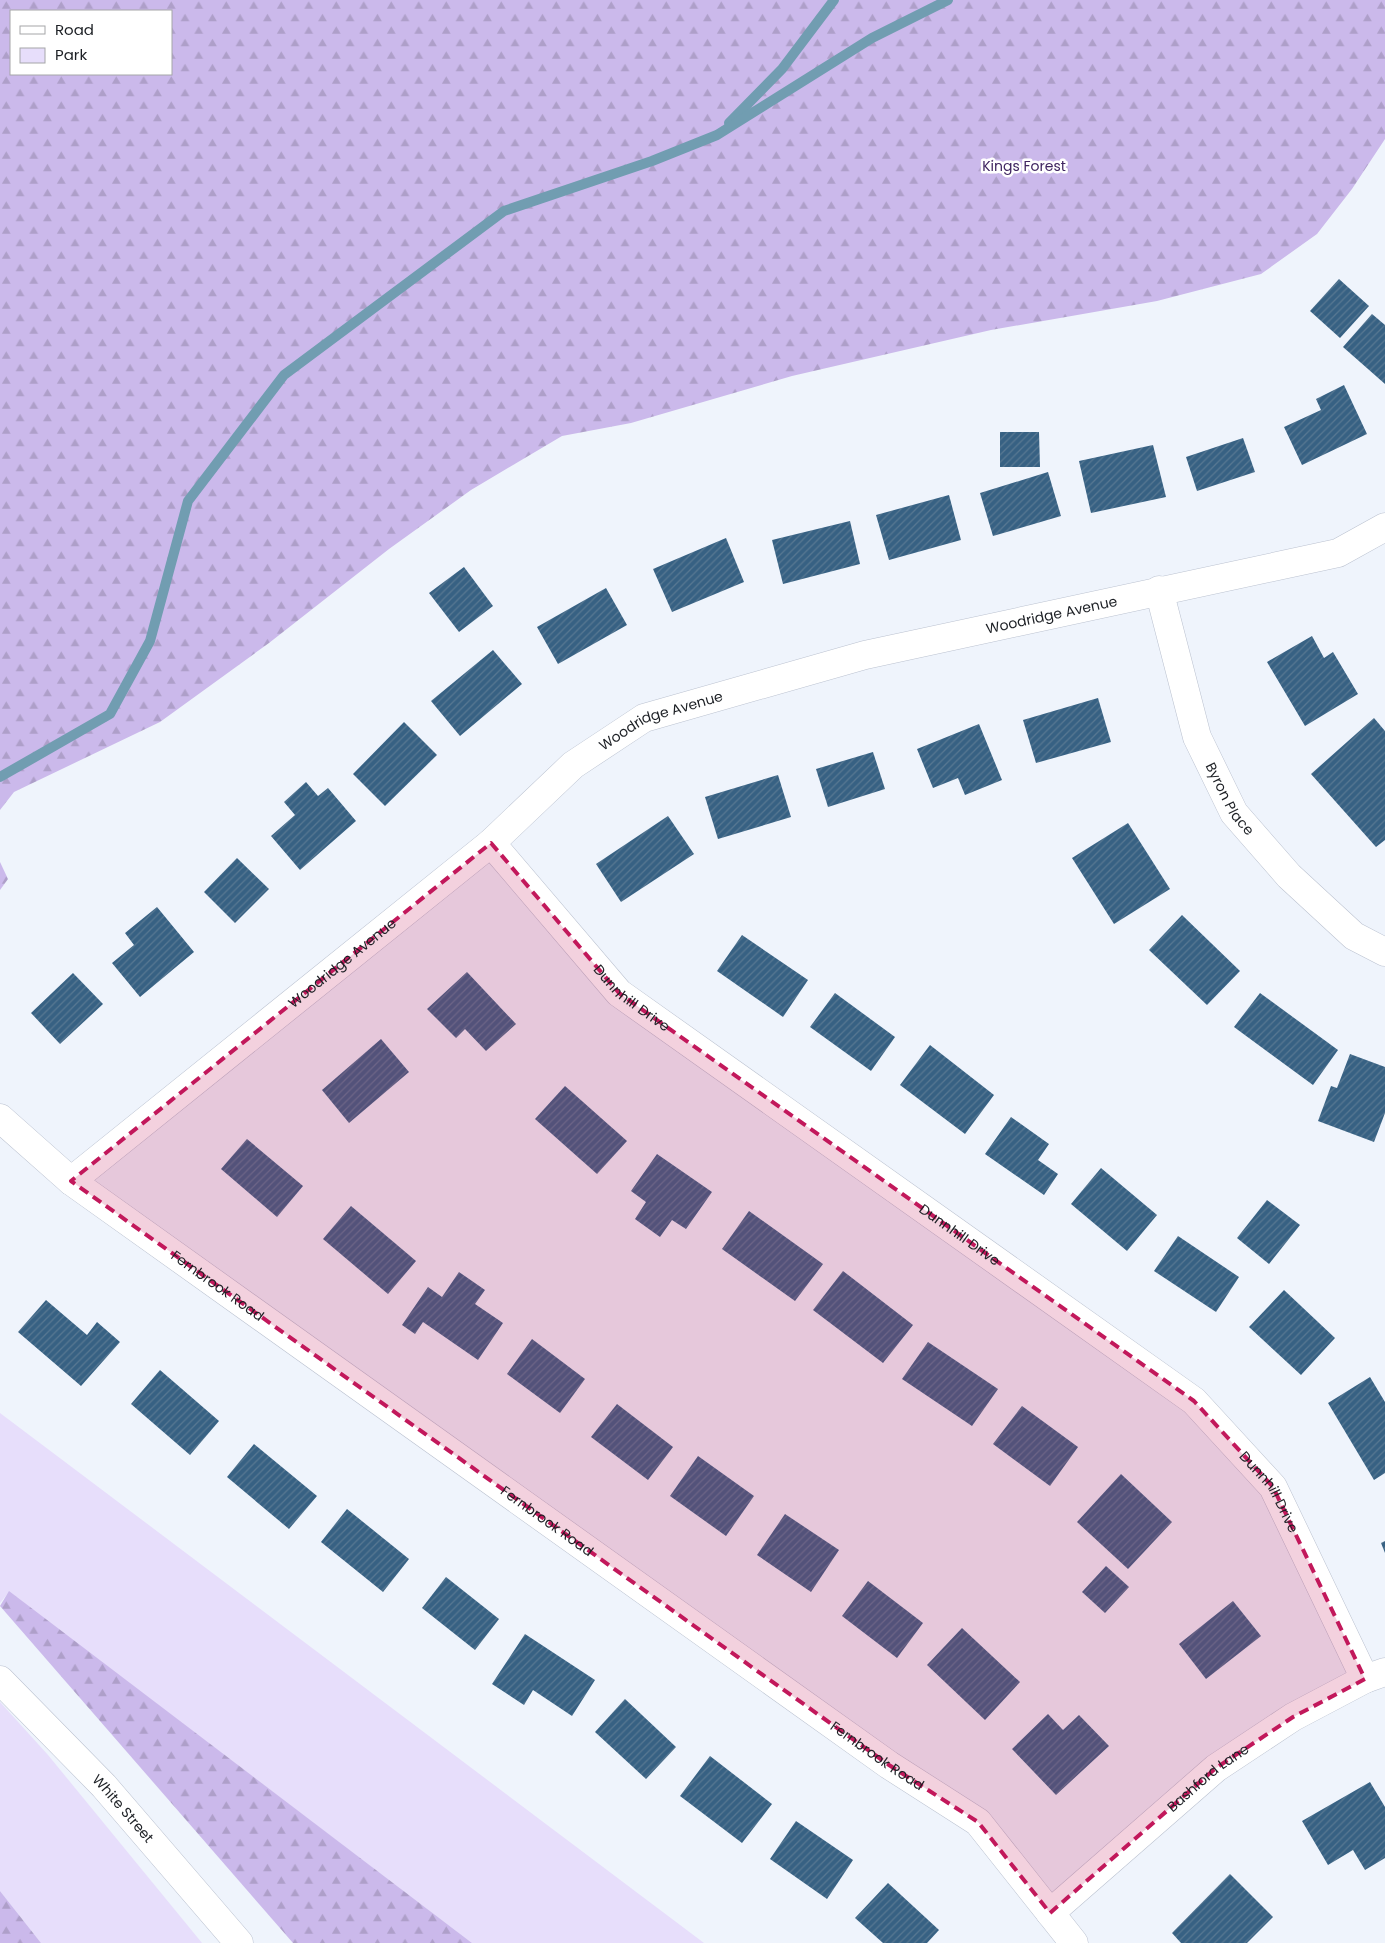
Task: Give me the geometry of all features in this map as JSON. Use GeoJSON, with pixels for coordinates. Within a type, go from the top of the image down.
{"type":"FeatureCollection","features":[{"type":"Feature","properties":{"kind":"street","name":"Woodridge Avenue"},"geometry":{"type":"LineString","coordinates":[[71,1181],[490,843],[573,765],[644,718],[864,656],[1159,590],[1338,553],[1385,527]]}},
{"type":"Feature","properties":{"kind":"street","name":"Byron Place"},"geometry":{"type":"LineString","coordinates":[[1159,590],[1197,737],[1234,813],[1289,876],[1354,936],[1385,952]]}},
{"type":"Feature","properties":{"kind":"street","name":"Dunnhill Drive"},"geometry":{"type":"LineString","coordinates":[[490,843],[619,993],[1194,1401],[1273,1487],[1375,1675]]}},
{"type":"Feature","properties":{"kind":"street","name":"Fernbrook Road"},"geometry":{"type":"LineString","coordinates":[[0,1118],[71,1181],[889,1765],[978,1822],[1074,1943]]}},
{"type":"Feature","properties":{"kind":"street","name":"Bashford Lane"},"geometry":{"type":"LineString","coordinates":[[1050,1913],[1216,1768],[1294,1717],[1375,1675]]}},
{"type":"Feature","properties":{"kind":"street","name":"White Street"},"geometry":{"type":"LineString","coordinates":[[0,1680],[104,1786],[239,1943]]}},
{"type":"Feature","properties":{"kind":"highlighted area"},"geometry":{"type":"Polygon","coordinates":[[[491,843],[619,993],[1194,1401],[1273,1487],[1365,1679],[1293,1717],[1216,1768],[1050,1913],[978,1822],[889,1765],[71,1181],[491,843]]]}},
{"type":"Feature","properties":{"kind":"green space","name":"Kings Forest"},"geometry":{"type":"Polygon","coordinates":[[[0,0],[1385,0],[1385,139],[1352,189],[1317,234],[1261,274],[1157,301],[991,330],[792,376],[631,423],[562,436],[471,490],[389,549],[269,643],[160,722],[14,792],[0,810],[0,0]]]}},
{"type":"Feature","properties":{"kind":"green space"},"geometry":{"type":"Polygon","coordinates":[[[0,862],[8,879],[0,890],[0,862]]]}},
{"type":"Feature","properties":{"kind":"green space"},"geometry":{"type":"Polygon","coordinates":[[[0,1413],[704,1943],[472,1943],[9,1592],[0,1603],[0,1413]]]}},
{"type":"Feature","properties":{"kind":"green space"},"geometry":{"type":"Polygon","coordinates":[[[9,1591],[472,1943],[293,1943],[0,1606],[9,1591]]]}},
{"type":"Feature","properties":{"kind":"green space"},"geometry":{"type":"Polygon","coordinates":[[[0,1702],[48,1755],[202,1943],[41,1943],[0,1891],[0,1702]]]}},
{"type":"Feature","properties":{"kind":"green space"},"geometry":{"type":"Polygon","coordinates":[[[0,1891],[41,1943],[0,1943],[0,1891]]]}},
{"type":"Feature","properties":{"kind":"building"},"geometry":{"type":"Polygon","coordinates":[[[1339,279],[1369,306],[1340,338],[1310,311],[1339,279]]]}},
{"type":"Feature","properties":{"kind":"building"},"geometry":{"type":"Polygon","coordinates":[[[1372,314],[1385,325],[1385,384],[1343,347],[1372,314]]]}},
{"type":"Feature","properties":{"kind":"building"},"geometry":{"type":"Polygon","coordinates":[[[1344,385],[1367,434],[1302,465],[1284,427],[1321,410],[1316,399],[1344,385]]]}},
{"type":"Feature","properties":{"kind":"building"},"geometry":{"type":"Polygon","coordinates":[[[1000,432],[1039,432],[1040,467],[1000,467],[1000,432]]]}},
{"type":"Feature","properties":{"kind":"building"},"geometry":{"type":"Polygon","coordinates":[[[1243,438],[1255,472],[1197,491],[1186,457],[1243,438]]]}},
{"type":"Feature","properties":{"kind":"building"},"geometry":{"type":"Polygon","coordinates":[[[1153,445],[1166,497],[1091,513],[1079,461],[1153,445]]]}},
{"type":"Feature","properties":{"kind":"building"},"geometry":{"type":"Polygon","coordinates":[[[1048,472],[1061,516],[993,536],[980,493],[1048,472]]]}},
{"type":"Feature","properties":{"kind":"building"},"geometry":{"type":"Polygon","coordinates":[[[949,495],[961,540],[889,560],[876,515],[949,495]]]}},
{"type":"Feature","properties":{"kind":"building"},"geometry":{"type":"Polygon","coordinates":[[[850,521],[860,564],[783,584],[772,540],[850,521]]]}},
{"type":"Feature","properties":{"kind":"building"},"geometry":{"type":"Polygon","coordinates":[[[726,538],[744,582],[672,612],[653,569],[726,538]]]}},
{"type":"Feature","properties":{"kind":"building"},"geometry":{"type":"Polygon","coordinates":[[[464,567],[493,606],[459,632],[429,593],[464,567]]]}},
{"type":"Feature","properties":{"kind":"building"},"geometry":{"type":"Polygon","coordinates":[[[606,588],[627,625],[558,664],[537,627],[606,588]]]}},
{"type":"Feature","properties":{"kind":"building"},"geometry":{"type":"Polygon","coordinates":[[[1312,636],[1324,658],[1333,652],[1358,694],[1305,726],[1267,662],[1312,636]]]}},
{"type":"Feature","properties":{"kind":"building"},"geometry":{"type":"Polygon","coordinates":[[[493,650],[522,684],[460,736],[431,701],[493,650]]]}},
{"type":"Feature","properties":{"kind":"building"},"geometry":{"type":"Polygon","coordinates":[[[1098,698],[1111,742],[1036,763],[1023,720],[1098,698]]]}},
{"type":"Feature","properties":{"kind":"building"},"geometry":{"type":"Polygon","coordinates":[[[1374,718],[1385,731],[1385,840],[1376,847],[1311,774],[1374,718]]]}},
{"type":"Feature","properties":{"kind":"building"},"geometry":{"type":"Polygon","coordinates":[[[404,722],[437,755],[385,806],[353,774],[404,722]]]}},
{"type":"Feature","properties":{"kind":"building"},"geometry":{"type":"Polygon","coordinates":[[[979,724],[1002,780],[965,795],[958,778],[933,788],[917,749],[979,724]]]}},
{"type":"Feature","properties":{"kind":"building"},"geometry":{"type":"Polygon","coordinates":[[[873,752],[885,789],[828,807],[816,769],[873,752]]]}},
{"type":"Feature","properties":{"kind":"building"},"geometry":{"type":"Polygon","coordinates":[[[778,775],[791,817],[718,839],[705,797],[778,775]]]}},
{"type":"Feature","properties":{"kind":"building"},"geometry":{"type":"Polygon","coordinates":[[[306,782],[318,796],[328,788],[356,821],[300,870],[271,836],[295,815],[284,802],[306,782]]]}},
{"type":"Feature","properties":{"kind":"building"},"geometry":{"type":"Polygon","coordinates":[[[668,816],[694,854],[621,902],[596,864],[668,816]]]}},
{"type":"Feature","properties":{"kind":"building"},"geometry":{"type":"Polygon","coordinates":[[[1128,823],[1170,889],[1114,924],[1072,858],[1128,823]]]}},
{"type":"Feature","properties":{"kind":"building"},"geometry":{"type":"Polygon","coordinates":[[[237,858],[269,889],[235,923],[204,892],[237,858]]]}},
{"type":"Feature","properties":{"kind":"building"},"geometry":{"type":"Polygon","coordinates":[[[157,907],[194,952],[140,997],[112,963],[134,945],[125,933],[157,907]]]}},
{"type":"Feature","properties":{"kind":"building"},"geometry":{"type":"Polygon","coordinates":[[[1182,915],[1240,971],[1207,1005],[1149,950],[1182,915]]]}},
{"type":"Feature","properties":{"kind":"building"},"geometry":{"type":"Polygon","coordinates":[[[742,935],[808,980],[783,1017],[717,971],[742,935]]]}},
{"type":"Feature","properties":{"kind":"building"},"geometry":{"type":"Polygon","coordinates":[[[467,972],[516,1024],[486,1051],[465,1029],[456,1038],[427,1009],[467,972]]]}},
{"type":"Feature","properties":{"kind":"building"},"geometry":{"type":"Polygon","coordinates":[[[73,973],[103,1004],[60,1044],[31,1013],[73,973]]]}},
{"type":"Feature","properties":{"kind":"building"},"geometry":{"type":"Polygon","coordinates":[[[835,993],[895,1037],[871,1071],[810,1027],[835,993]]]}},
{"type":"Feature","properties":{"kind":"building"},"geometry":{"type":"Polygon","coordinates":[[[1260,993],[1338,1050],[1313,1085],[1234,1027],[1260,993]]]}},
{"type":"Feature","properties":{"kind":"building"},"geometry":{"type":"Polygon","coordinates":[[[381,1039],[409,1072],[349,1123],[322,1090],[381,1039]]]}},
{"type":"Feature","properties":{"kind":"building"},"geometry":{"type":"Polygon","coordinates":[[[930,1045],[994,1095],[965,1134],[900,1085],[930,1045]]]}},
{"type":"Feature","properties":{"kind":"building"},"geometry":{"type":"Polygon","coordinates":[[[1350,1054],[1385,1067],[1385,1113],[1374,1142],[1318,1121],[1331,1086],[1337,1088],[1350,1054]]]}},
{"type":"Feature","properties":{"kind":"building"},"geometry":{"type":"Polygon","coordinates":[[[565,1086],[627,1141],[597,1174],[535,1119],[565,1086]]]}},
{"type":"Feature","properties":{"kind":"building"},"geometry":{"type":"Polygon","coordinates":[[[1011,1117],[1049,1144],[1038,1160],[1058,1174],[1044,1195],[985,1154],[1011,1117]]]}},
{"type":"Feature","properties":{"kind":"building"},"geometry":{"type":"Polygon","coordinates":[[[247,1139],[303,1186],[277,1217],[221,1169],[247,1139]]]}},
{"type":"Feature","properties":{"kind":"building"},"geometry":{"type":"Polygon","coordinates":[[[657,1154],[712,1192],[686,1229],[672,1220],[660,1237],[635,1219],[646,1202],[631,1191],[657,1154]]]}},
{"type":"Feature","properties":{"kind":"building"},"geometry":{"type":"Polygon","coordinates":[[[1101,1168],[1157,1215],[1127,1251],[1071,1204],[1101,1168]]]}},
{"type":"Feature","properties":{"kind":"building"},"geometry":{"type":"Polygon","coordinates":[[[1267,1200],[1300,1225],[1269,1264],[1237,1238],[1267,1200]]]}},
{"type":"Feature","properties":{"kind":"building"},"geometry":{"type":"Polygon","coordinates":[[[351,1206],[416,1261],[388,1294],[323,1239],[351,1206]]]}},
{"type":"Feature","properties":{"kind":"building"},"geometry":{"type":"Polygon","coordinates":[[[749,1211],[823,1264],[795,1301],[722,1249],[749,1211]]]}},
{"type":"Feature","properties":{"kind":"building"},"geometry":{"type":"Polygon","coordinates":[[[1178,1236],[1239,1277],[1216,1312],[1154,1271],[1178,1236]]]}},
{"type":"Feature","properties":{"kind":"building"},"geometry":{"type":"Polygon","coordinates":[[[843,1271],[913,1325],[883,1363],[813,1310],[843,1271]]]}},
{"type":"Feature","properties":{"kind":"building"},"geometry":{"type":"Polygon","coordinates":[[[459,1272],[485,1290],[475,1304],[503,1323],[478,1360],[423,1322],[415,1334],[402,1325],[428,1287],[442,1297],[459,1272]]]}},
{"type":"Feature","properties":{"kind":"building"},"geometry":{"type":"Polygon","coordinates":[[[1284,1290],[1335,1338],[1301,1375],[1249,1327],[1284,1290]]]}},
{"type":"Feature","properties":{"kind":"building"},"geometry":{"type":"Polygon","coordinates":[[[46,1300],[87,1335],[97,1322],[120,1342],[81,1386],[18,1332],[46,1300]]]}},
{"type":"Feature","properties":{"kind":"building"},"geometry":{"type":"Polygon","coordinates":[[[532,1339],[585,1379],[560,1413],[507,1374],[532,1339]]]}},
{"type":"Feature","properties":{"kind":"building"},"geometry":{"type":"Polygon","coordinates":[[[928,1342],[998,1389],[972,1426],[902,1379],[928,1342]]]}},
{"type":"Feature","properties":{"kind":"building"},"geometry":{"type":"Polygon","coordinates":[[[160,1370],[219,1421],[190,1455],[131,1404],[160,1370]]]}},
{"type":"Feature","properties":{"kind":"building"},"geometry":{"type":"Polygon","coordinates":[[[1370,1377],[1385,1402],[1385,1473],[1374,1480],[1328,1403],[1370,1377]]]}},
{"type":"Feature","properties":{"kind":"building"},"geometry":{"type":"Polygon","coordinates":[[[617,1404],[673,1447],[648,1480],[591,1437],[617,1404]]]}},
{"type":"Feature","properties":{"kind":"building"},"geometry":{"type":"Polygon","coordinates":[[[1022,1406],[1078,1447],[1050,1486],[993,1444],[1022,1406]]]}},
{"type":"Feature","properties":{"kind":"building"},"geometry":{"type":"Polygon","coordinates":[[[254,1444],[317,1496],[289,1529],[227,1477],[254,1444]]]}},
{"type":"Feature","properties":{"kind":"building"},"geometry":{"type":"Polygon","coordinates":[[[698,1456],[754,1496],[726,1536],[670,1496],[698,1456]]]}},
{"type":"Feature","properties":{"kind":"building"},"geometry":{"type":"Polygon","coordinates":[[[1121,1474],[1172,1522],[1128,1569],[1077,1522],[1121,1474]]]}},
{"type":"Feature","properties":{"kind":"building"},"geometry":{"type":"Polygon","coordinates":[[[347,1509],[409,1559],[383,1592],[321,1542],[347,1509]]]}},
{"type":"Feature","properties":{"kind":"building"},"geometry":{"type":"Polygon","coordinates":[[[785,1514],[839,1550],[811,1592],[757,1555],[785,1514]]]}},
{"type":"Feature","properties":{"kind":"building"},"geometry":{"type":"Polygon","coordinates":[[[1385,1541],[1385,1553],[1381,1543],[1385,1541]]]}},
{"type":"Feature","properties":{"kind":"building"},"geometry":{"type":"Polygon","coordinates":[[[1106,1566],[1129,1587],[1105,1613],[1082,1592],[1106,1566]]]}},
{"type":"Feature","properties":{"kind":"building"},"geometry":{"type":"Polygon","coordinates":[[[446,1577],[499,1619],[475,1650],[422,1608],[446,1577]]]}},
{"type":"Feature","properties":{"kind":"building"},"geometry":{"type":"Polygon","coordinates":[[[868,1581],[923,1623],[897,1658],[842,1616],[868,1581]]]}},
{"type":"Feature","properties":{"kind":"building"},"geometry":{"type":"Polygon","coordinates":[[[1233,1601],[1261,1636],[1206,1679],[1179,1644],[1233,1601]]]}},
{"type":"Feature","properties":{"kind":"building"},"geometry":{"type":"Polygon","coordinates":[[[962,1628],[1020,1682],[985,1720],[927,1665],[962,1628]]]}},
{"type":"Feature","properties":{"kind":"building"},"geometry":{"type":"Polygon","coordinates":[[[525,1634],[595,1680],[572,1716],[533,1690],[524,1705],[492,1684],[525,1634]]]}},
{"type":"Feature","properties":{"kind":"building"},"geometry":{"type":"Polygon","coordinates":[[[625,1699],[676,1747],[646,1779],[595,1732],[625,1699]]]}},
{"type":"Feature","properties":{"kind":"building"},"geometry":{"type":"Polygon","coordinates":[[[1048,1714],[1063,1730],[1079,1715],[1109,1746],[1056,1795],[1012,1749],[1048,1714]]]}},
{"type":"Feature","properties":{"kind":"building"},"geometry":{"type":"Polygon","coordinates":[[[710,1756],[772,1804],[742,1843],[680,1796],[710,1756]]]}},
{"type":"Feature","properties":{"kind":"building"},"geometry":{"type":"Polygon","coordinates":[[[1370,1782],[1385,1807],[1385,1858],[1365,1870],[1353,1850],[1328,1865],[1302,1821],[1370,1782]]]}},
{"type":"Feature","properties":{"kind":"building"},"geometry":{"type":"Polygon","coordinates":[[[796,1821],[853,1860],[827,1899],[770,1859],[796,1821]]]}},
{"type":"Feature","properties":{"kind":"building"},"geometry":{"type":"Polygon","coordinates":[[[1230,1874],[1273,1917],[1247,1943],[1181,1943],[1172,1933],[1230,1874]]]}},
{"type":"Feature","properties":{"kind":"building"},"geometry":{"type":"Polygon","coordinates":[[[888,1883],[939,1930],[927,1943],[883,1943],[855,1918],[888,1883]]]}},
{"type":"Feature","properties":{"kind":"waterway"},"geometry":{"type":"LineString","coordinates":[[729,123],[782,69],[834,0]]}},
{"type":"Feature","properties":{"kind":"waterway"},"geometry":{"type":"LineString","coordinates":[[0,777],[110,714],[150,641],[188,501],[284,375],[504,211],[652,161],[717,135],[872,38],[948,0]]}}]}
